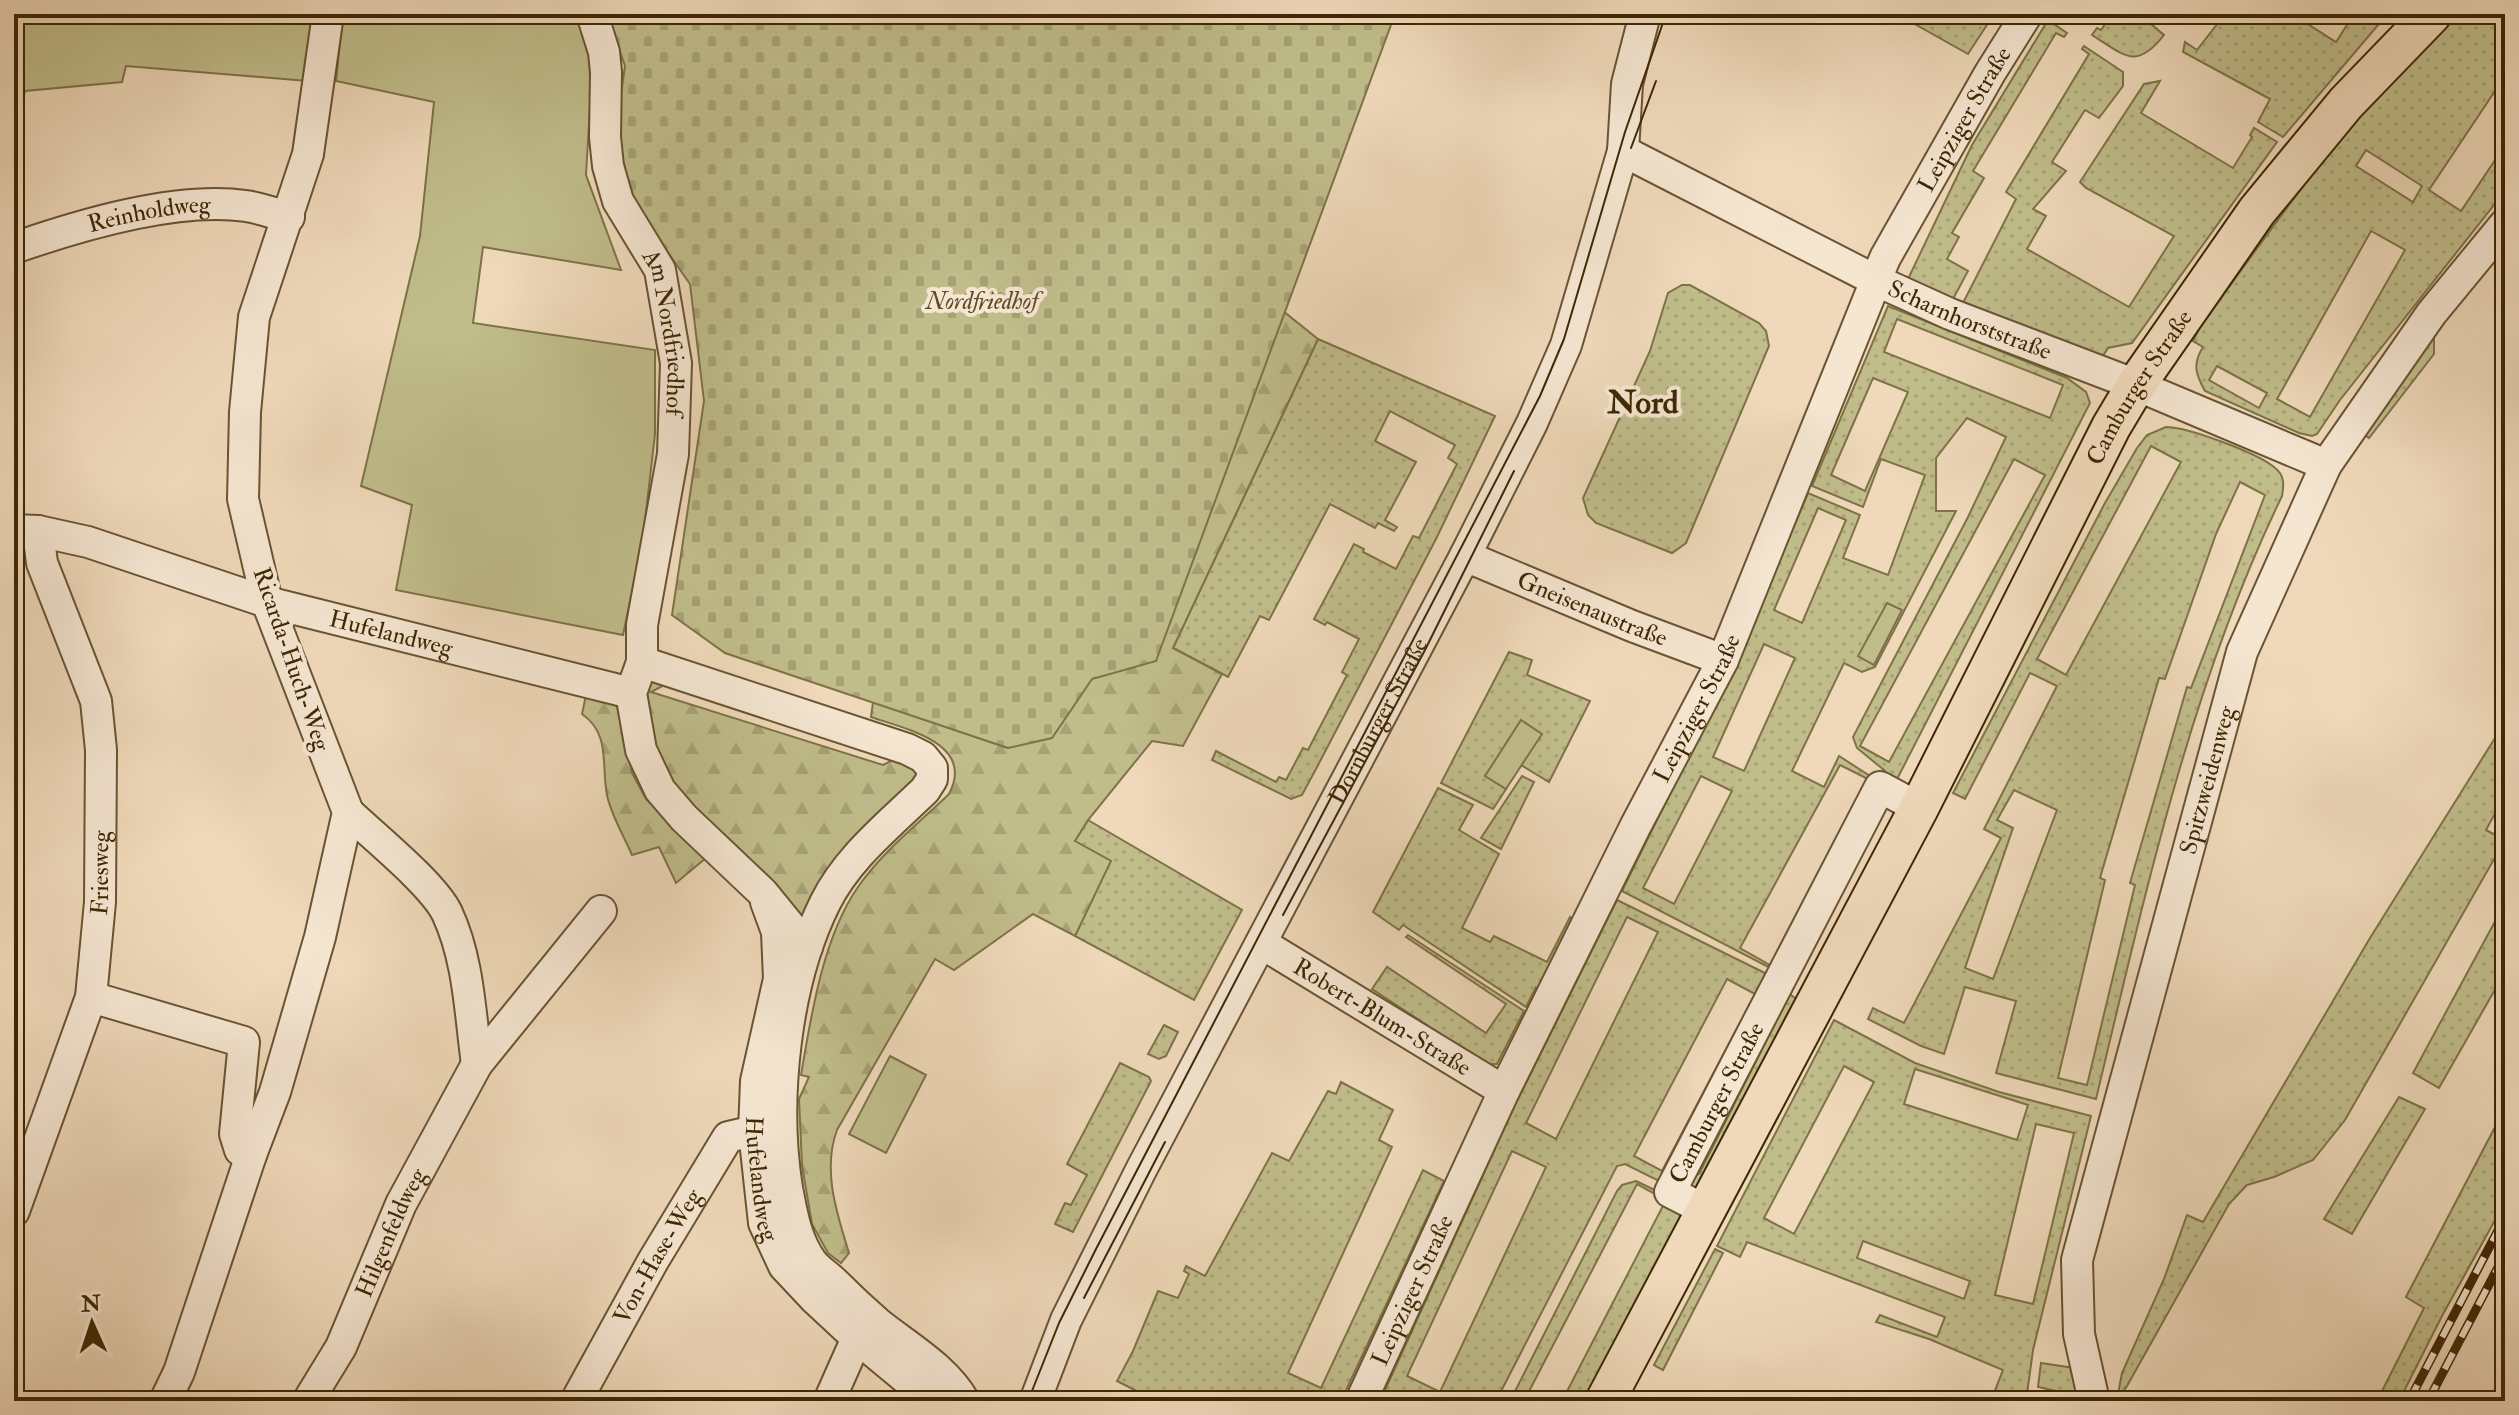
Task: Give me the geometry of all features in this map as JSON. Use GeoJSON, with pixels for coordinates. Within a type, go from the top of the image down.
{"type":"FeatureCollection","features":[{"type":"Feature","properties":{"kind":"main road","name":"Camburger Straße"},"geometry":{"type":"LineString","coordinates":[[1605,1401],[1919,808],[2074,497],[2136,385],[2257,211],[2346,103],[2432,14]]}},
{"type":"Feature","properties":{"kind":"street","name":"Ricarda-Huch-Weg"},"geometry":{"type":"LineString","coordinates":[[328,14],[308,154],[254,317],[245,412],[243,499],[267,602],[348,812]]}},
{"type":"Feature","properties":{"kind":"street","name":"Am Nordfriedhof"},"geometry":{"type":"LineString","coordinates":[[592,14],[604,52],[608,166],[618,201],[660,270],[676,363],[673,454],[642,625],[642,662]]}},
{"type":"Feature","properties":{"kind":"street","name":"Dornburger Straße"},"geometry":{"type":"LineString","coordinates":[[1035,1401],[1066,1320],[1141,1170],[1532,423],[1566,345],[1623,151],[1627,84],[1645,14]]}},
{"type":"Feature","properties":{"kind":"street","name":"Leipziger Straße"},"geometry":{"type":"LineString","coordinates":[[1361,1401],[1504,1091],[1635,827],[1723,660],[1885,258],[2027,14]]}},
{"type":"Feature","properties":{"kind":"street","name":"Scharnhorststraße"},"geometry":{"type":"LineString","coordinates":[[1623,151],[1875,280],[1970,323],[2136,385],[2326,465]]}},
{"type":"Feature","properties":{"kind":"street","name":"Reinholdweg"},"geometry":{"type":"LineString","coordinates":[[14,248],[147,211],[201,205],[246,206],[289,217]]}},
{"type":"Feature","properties":{"kind":"street","name":"Spitzweidenweg"},"geometry":{"type":"LineString","coordinates":[[2094,1401],[2079,1334],[2077,1260],[2242,652],[2326,465],[2431,314],[2505,224]]}},
{"type":"Feature","properties":{"kind":"street","name":"Hufelandweg"},"geometry":{"type":"LineString","coordinates":[[26,530],[88,542],[267,602],[631,693]]}},
{"type":"Feature","properties":{"kind":"street","name":"Friesweg"},"geometry":{"type":"LineString","coordinates":[[14,1211],[91,997],[100,902],[101,750],[96,701],[26,530]]}},
{"type":"Feature","properties":{"kind":"street","name":"Gneisenaustraße"},"geometry":{"type":"LineString","coordinates":[[1465,556],[1632,626],[1723,660]]}},
{"type":"Feature","properties":{"kind":"street","name":"Hufelandweg"},"geometry":{"type":"LineString","coordinates":[[807,947],[763,893],[684,818],[660,790],[641,750],[631,693],[642,662],[907,749],[929,762],[932,768],[932,779],[925,790],[868,845],[842,875],[825,903],[807,947],[788,1024],[781,1113],[785,1171],[794,1227],[813,1262],[865,1328],[933,1401]]}},
{"type":"Feature","properties":{"kind":"street","name":"Camburger Straße"},"geometry":{"type":"LineString","coordinates":[[1705,1210],[1670,1192],[1880,787],[1919,808]]}},
{"type":"Feature","properties":{"kind":"street"},"geometry":{"type":"LineString","coordinates":[[348,812],[415,875],[446,911],[464,963],[477,1064]]}},
{"type":"Feature","properties":{"kind":"street"},"geometry":{"type":"LineString","coordinates":[[165,1401],[179,1372],[275,1092],[313,962],[348,812]]}},
{"type":"Feature","properties":{"kind":"street","name":"Hufelandweg"},"geometry":{"type":"LineString","coordinates":[[763,893],[777,932],[779,979],[756,1081],[754,1131],[764,1223],[784,1266],[865,1328],[954,1384],[964,1401]]}},
{"type":"Feature","properties":{"kind":"street","name":"Hilgenfeldweg"},"geometry":{"type":"LineString","coordinates":[[308,1401],[341,1347],[401,1204],[477,1064],[601,911]]}},
{"type":"Feature","properties":{"kind":"street","name":"Robert-Blum-Straße"},"geometry":{"type":"LineString","coordinates":[[1261,943],[1504,1091]]}},
{"type":"Feature","properties":{"kind":"street"},"geometry":{"type":"LineString","coordinates":[[1780,978],[1817,1002]]}},
{"type":"Feature","properties":{"kind":"street"},"geometry":{"type":"LineString","coordinates":[[91,997],[244,1042],[235,1134],[240,1150],[251,1155]]}},
{"type":"Feature","properties":{"kind":"street","name":"Von-Hase-Weg"},"geometry":{"type":"LineString","coordinates":[[576,1401],[653,1261],[728,1137],[754,1131]]}},
{"type":"Feature","properties":{"kind":"street"},"geometry":{"type":"LineString","coordinates":[[829,1401],[865,1328]]}},
{"type":"Feature","properties":{"kind":"green space"},"geometry":{"type":"Polygon","coordinates":[[[14,14],[319,14],[307,81],[126,66],[122,82],[25,91],[14,139],[14,14]]]}},
{"type":"Feature","properties":{"kind":"green space"},"geometry":{"type":"Polygon","coordinates":[[[343,14],[579,14],[588,42],[591,91],[586,175],[621,270],[483,247],[473,323],[655,350],[655,434],[643,538],[623,635],[396,590],[412,505],[361,486],[420,236],[434,102],[336,81],[343,14]]]}},
{"type":"Feature","properties":{"kind":"green space","name":"Nordfriedhof"},"geometry":{"type":"Polygon","coordinates":[[[607,14],[1395,14],[1156,661],[1092,679],[1052,738],[1008,748],[725,653],[672,615],[704,401],[690,284],[634,204],[615,134],[625,66],[607,14]]]}},
{"type":"Feature","properties":{"kind":"green space"},"geometry":{"type":"Polygon","coordinates":[[[1897,14],[1994,14],[1968,54],[1897,14]]]}},
{"type":"Feature","properties":{"kind":"green space"},"geometry":{"type":"Polygon","coordinates":[[[2112,14],[2159,14],[2151,24],[2164,35],[2145,53],[2130,56],[2121,53],[2092,35],[2097,28],[2101,30],[2112,14]]]}},
{"type":"Feature","properties":{"kind":"green space"},"geometry":{"type":"Polygon","coordinates":[[[2225,14],[2292,14],[2336,42],[2354,14],[2377,14],[2384,18],[2283,137],[2258,122],[2270,99],[2183,52],[2185,42],[2197,50],[2225,14]]]}},
{"type":"Feature","properties":{"kind":"green space"},"geometry":{"type":"Polygon","coordinates":[[[2450,14],[2505,14],[2505,76],[2429,190],[2461,211],[2505,145],[2505,191],[2340,400],[2317,434],[2299,433],[2205,391],[2196,369],[2203,347],[2193,341],[2199,329],[2318,167],[2450,14]],[[2366,150],[2356,166],[2413,202],[2422,186],[2366,150]],[[2371,231],[2277,399],[2310,417],[2405,250],[2371,231]],[[2217,366],[2209,380],[2259,408],[2267,393],[2217,366]]]}},
{"type":"Feature","properties":{"kind":"green space"},"geometry":{"type":"Polygon","coordinates":[[[2048,20],[2067,33],[2064,37],[2056,33],[1973,171],[1984,178],[1952,233],[1959,237],[1947,259],[1968,271],[1952,301],[1908,279],[1972,145],[2048,20]]]}},
{"type":"Feature","properties":{"kind":"green space"},"geometry":{"type":"Polygon","coordinates":[[[2084,46],[2123,72],[2123,86],[2099,118],[2085,110],[2052,162],[2066,171],[2033,209],[2046,216],[2027,249],[2129,307],[2174,236],[2080,182],[2144,84],[2160,81],[2141,113],[2233,168],[2252,137],[2254,128],[2277,142],[2132,343],[2108,348],[2099,362],[1962,305],[2016,199],[2006,192],[2089,54],[2082,49],[2084,46]]]}},
{"type":"Feature","properties":{"kind":"green space"},"geometry":{"type":"Polygon","coordinates":[[[1243,279],[1318,339],[1173,648],[1222,674],[1183,746],[1152,741],[1088,820],[1075,841],[1111,861],[1075,936],[1033,914],[954,970],[935,959],[837,1130],[831,1176],[849,1253],[841,1263],[828,1253],[812,1224],[802,1166],[799,1099],[809,1077],[801,1075],[814,1003],[836,929],[858,887],[889,850],[949,794],[955,777],[953,762],[945,750],[918,733],[871,717],[873,702],[1008,748],[1243,279]]]}},
{"type":"Feature","properties":{"kind":"green space"},"geometry":{"type":"Polygon","coordinates":[[[1682,285],[1690,285],[1759,323],[1766,331],[1769,346],[1686,543],[1672,553],[1596,523],[1588,515],[1583,498],[1650,351],[1668,293],[1682,285]]]}},
{"type":"Feature","properties":{"kind":"green space"},"geometry":{"type":"Polygon","coordinates":[[[1888,306],[2067,378],[2086,392],[2090,403],[1894,785],[1884,770],[1857,748],[1853,737],[1968,517],[2006,437],[1967,418],[1936,458],[1936,511],[1956,511],[1875,667],[1862,672],[1844,663],[1792,771],[1824,787],[1839,756],[1872,780],[1774,970],[1622,891],[1749,633],[1808,493],[1860,515],[1843,558],[1888,575],[1925,475],[1881,459],[1863,507],[1812,486],[1888,306]],[[1897,319],[1884,352],[2050,418],[2063,385],[1897,319]],[[1873,378],[1831,475],[1865,491],[1908,392],[1873,378]],[[2014,459],[1860,746],[1889,762],[2045,475],[2014,459]],[[1818,508],[1774,610],[1802,623],[1846,520],[1818,508]],[[1764,644],[1713,757],[1744,771],[1795,658],[1764,644]],[[1840,765],[1740,948],[1770,965],[1870,780],[1840,765]],[[1701,776],[1643,888],[1674,904],[1732,791],[1701,776]]]}},
{"type":"Feature","properties":{"kind":"green space"},"geometry":{"type":"Polygon","coordinates":[[[2434,336],[2434,354],[2369,438],[2359,430],[2434,336]]]}},
{"type":"Feature","properties":{"kind":"green space"},"geometry":{"type":"Polygon","coordinates":[[[1318,339],[1495,416],[1436,539],[1316,769],[1302,795],[1291,799],[1212,760],[1216,751],[1276,782],[1279,777],[1286,780],[1303,748],[1308,750],[1347,675],[1342,672],[1359,639],[1327,622],[1325,625],[1314,619],[1354,544],[1396,569],[1413,536],[1419,538],[1457,464],[1448,458],[1455,445],[1390,411],[1375,441],[1416,462],[1385,520],[1397,527],[1394,531],[1378,523],[1375,528],[1330,504],[1269,620],[1260,616],[1228,677],[1173,648],[1318,339]]]}},
{"type":"Feature","properties":{"kind":"green space"},"geometry":{"type":"Polygon","coordinates":[[[2166,427],[2222,442],[2278,470],[2283,488],[2221,642],[2196,716],[2152,869],[2096,1099],[1996,1073],[2016,1001],[1965,987],[1944,1054],[1868,1019],[1873,1008],[1904,1023],[2001,838],[1984,829],[2057,686],[2030,673],[1965,799],[1953,793],[2105,503],[2147,435],[2166,427]],[[2151,446],[2037,659],[2066,675],[2181,462],[2151,446]],[[2240,482],[2216,534],[2165,679],[2159,678],[2100,878],[2105,880],[2058,1078],[2087,1085],[2135,885],[2130,883],[2187,687],[2191,688],[2265,495],[2240,482]],[[2014,790],[1997,820],[2013,828],[1965,968],[1993,979],[2057,810],[2014,790]]]}},
{"type":"Feature","properties":{"kind":"green space"},"geometry":{"type":"Polygon","coordinates":[[[1887,603],[1902,610],[1874,665],[1858,656],[1887,603]]]}},
{"type":"Feature","properties":{"kind":"green space"},"geometry":{"type":"Polygon","coordinates":[[[1509,652],[1532,660],[1527,675],[1590,701],[1549,782],[1521,765],[1541,734],[1485,776],[1506,789],[1493,809],[1441,783],[1509,652]]]}},
{"type":"Feature","properties":{"kind":"green space"},"geometry":{"type":"Polygon","coordinates":[[[648,680],[670,682],[651,692],[883,765],[905,754],[921,772],[804,922],[684,806],[660,764],[644,714],[644,685],[648,680]]]}},
{"type":"Feature","properties":{"kind":"green space"},"geometry":{"type":"Polygon","coordinates":[[[586,695],[617,706],[632,773],[646,799],[706,858],[676,883],[659,847],[632,855],[609,803],[601,741],[591,722],[582,714],[586,695]]]}},
{"type":"Feature","properties":{"kind":"green space"},"geometry":{"type":"Polygon","coordinates":[[[1521,720],[1542,734],[1506,789],[1485,776],[1521,720]]]}},
{"type":"Feature","properties":{"kind":"green space"},"geometry":{"type":"Polygon","coordinates":[[[2505,722],[2505,795],[2486,830],[2505,840],[2345,1120],[2313,1160],[2247,1185],[2229,1204],[2127,1386],[2121,1395],[2118,1394],[2122,1373],[2164,1279],[2187,1215],[2203,1222],[2370,938],[2505,722]]]}},
{"type":"Feature","properties":{"kind":"green space"},"geometry":{"type":"Polygon","coordinates":[[[1522,776],[1534,782],[1501,849],[1481,838],[1522,776]]]}},
{"type":"Feature","properties":{"kind":"green space"},"geometry":{"type":"Polygon","coordinates":[[[1438,788],[1473,805],[1459,830],[1499,854],[1462,928],[1490,942],[1494,936],[1547,962],[1570,917],[1573,920],[1543,990],[1536,987],[1526,1007],[1403,925],[1399,930],[1373,912],[1438,788]]]}},
{"type":"Feature","properties":{"kind":"green space"},"geometry":{"type":"Polygon","coordinates":[[[1088,820],[1242,910],[1194,1000],[1075,936],[1110,861],[1074,842],[1088,820]]]}},
{"type":"Feature","properties":{"kind":"green space"},"geometry":{"type":"Polygon","coordinates":[[[1617,900],[1771,976],[1659,1181],[1625,1164],[1617,1166],[1496,1401],[1380,1401],[1515,1105],[1617,900]],[[1627,917],[1526,1123],[1556,1139],[1658,932],[1627,917]],[[1727,979],[1634,1156],[1662,1171],[1755,994],[1727,979]],[[1512,1151],[1407,1376],[1440,1392],[1546,1167],[1512,1151]]]}},
{"type":"Feature","properties":{"kind":"green space"},"geometry":{"type":"Polygon","coordinates":[[[2505,903],[2505,972],[2439,1088],[2413,1073],[2505,903]]]}},
{"type":"Feature","properties":{"kind":"green space"},"geometry":{"type":"Polygon","coordinates":[[[1408,935],[1524,1011],[1497,1064],[1486,1064],[1372,989],[1387,967],[1486,1033],[1506,1004],[1406,937],[1408,935]]]}},
{"type":"Feature","properties":{"kind":"green space"},"geometry":{"type":"Polygon","coordinates":[[[1788,993],[1799,1005],[1702,1193],[1679,1181],[1699,1174],[1784,1006],[1772,1000],[1788,993]]]}},
{"type":"Feature","properties":{"kind":"green space"},"geometry":{"type":"Polygon","coordinates":[[[1834,1020],[1915,1063],[1999,1092],[2091,1116],[2033,1350],[2026,1401],[1992,1398],[2003,1370],[1929,1339],[1876,1322],[1880,1315],[1937,1337],[1945,1317],[1747,1242],[1740,1257],[1717,1246],[1834,1020]],[[1844,1066],[1764,1218],[1794,1234],[1874,1082],[1844,1066]],[[1915,1069],[1904,1104],[2017,1140],[2028,1105],[1915,1069]],[[2036,1124],[1995,1295],[2033,1304],[2074,1133],[2036,1124]],[[1863,1241],[1857,1258],[1964,1299],[1970,1281],[1863,1241]]]}},
{"type":"Feature","properties":{"kind":"green space"},"geometry":{"type":"Polygon","coordinates":[[[1164,1025],[1178,1032],[1166,1056],[1159,1059],[1148,1054],[1164,1025]]]}},
{"type":"Feature","properties":{"kind":"green space"},"geometry":{"type":"Polygon","coordinates":[[[890,1056],[926,1075],[886,1153],[849,1134],[890,1056]]]}},
{"type":"Feature","properties":{"kind":"green space"},"geometry":{"type":"Polygon","coordinates":[[[1120,1063],[1149,1077],[1151,1081],[1073,1232],[1055,1224],[1065,1203],[1071,1205],[1087,1175],[1067,1164],[1120,1063]]]}},
{"type":"Feature","properties":{"kind":"green space"},"geometry":{"type":"Polygon","coordinates":[[[1341,1082],[1393,1110],[1379,1140],[1392,1147],[1288,1373],[1321,1388],[1423,1170],[1444,1181],[1341,1401],[1156,1401],[1117,1381],[1158,1291],[1178,1298],[1189,1274],[1184,1271],[1186,1266],[1205,1276],[1272,1153],[1289,1161],[1328,1091],[1336,1094],[1341,1082]]]}},
{"type":"Feature","properties":{"kind":"green space"},"geometry":{"type":"Polygon","coordinates":[[[2399,1097],[2425,1109],[2352,1234],[2324,1219],[2399,1097]]]}},
{"type":"Feature","properties":{"kind":"green space"},"geometry":{"type":"Polygon","coordinates":[[[2505,1108],[2505,1202],[2399,1401],[2377,1401],[2424,1308],[2406,1297],[2505,1108]]]}},
{"type":"Feature","properties":{"kind":"green space"},"geometry":{"type":"Polygon","coordinates":[[[1636,1181],[1688,1206],[1594,1401],[1562,1401],[1666,1200],[1637,1184],[1524,1401],[1510,1401],[1617,1191],[1622,1185],[1636,1181]]]}},
{"type":"Feature","properties":{"kind":"green space"},"geometry":{"type":"Polygon","coordinates":[[[1715,1249],[1723,1253],[1663,1370],[1654,1365],[1715,1249]]]}},
{"type":"Feature","properties":{"kind":"green space"},"geometry":{"type":"Polygon","coordinates":[[[2041,1363],[2074,1368],[2081,1401],[2068,1401],[2070,1394],[2038,1387],[2041,1363]]]}},
{"type":"Feature","properties":{"kind":"tram line"},"geometry":{"type":"LineString","coordinates":[[1028,1401],[1059,1323],[1096,1249],[1540,396],[1564,339],[1625,132],[1666,14]]}},
{"type":"Feature","properties":{"kind":"tram line"},"geometry":{"type":"LineString","coordinates":[[1631,148],[1656,81]]}},
{"type":"Feature","properties":{"kind":"tram line"},"geometry":{"type":"LineString","coordinates":[[1283,915],[1425,650],[1514,471]]}},
{"type":"Feature","properties":{"kind":"tram line"},"geometry":{"type":"LineString","coordinates":[[1084,1298],[1165,1142]]}},
{"type":"Feature","properties":{"kind":"railway"},"geometry":{"type":"LineString","coordinates":[[2409,1401],[2505,1217]]}},
{"type":"Feature","properties":{"kind":"railway"},"geometry":{"type":"LineString","coordinates":[[2428,1401],[2505,1254]]}},
{"type":"Feature","properties":{"kind":"district","name":"Nord"},"geometry":{"type":"Point","coordinates":[1643,402]}}]}
